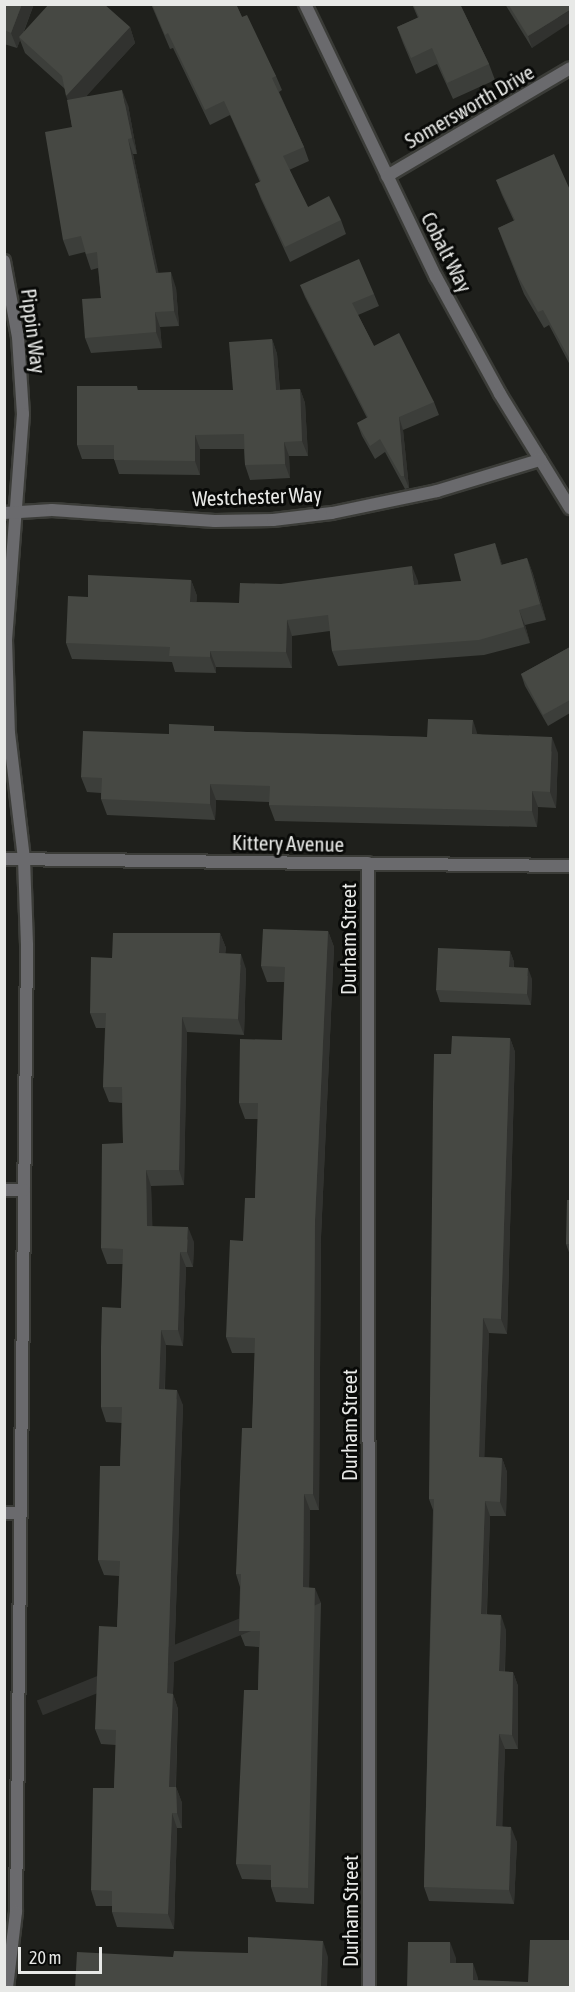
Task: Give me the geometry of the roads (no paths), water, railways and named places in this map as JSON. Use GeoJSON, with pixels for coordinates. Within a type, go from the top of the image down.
{"type":"FeatureCollection","features":[{"type":"Feature","properties":{"kind":"street","name":"Cobalt Way"},"geometry":{"type":"LineString","coordinates":[[305,4],[442,287],[540,460],[570,508]]}},
{"type":"Feature","properties":{"kind":"street","name":"Somersworth Drive"},"geometry":{"type":"LineString","coordinates":[[387,176],[570,68]]}},
{"type":"Feature","properties":{"kind":"street","name":"Pippin Way"},"geometry":{"type":"LineString","coordinates":[[4,261],[18,337],[23,414],[11,513],[6,640],[9,733],[24,859],[27,945],[16,1912],[8,1988]]}},
{"type":"Feature","properties":{"kind":"street","name":"Westchester Way"},"geometry":{"type":"LineString","coordinates":[[11,513],[51,510],[215,521],[273,520],[332,513],[437,491],[540,460]]}},
{"type":"Feature","properties":{"kind":"street","name":"Kittery Avenue"},"geometry":{"type":"LineString","coordinates":[[4,859],[570,866]]}},
{"type":"Feature","properties":{"kind":"street","name":"Durham Street"},"geometry":{"type":"LineString","coordinates":[[368,863],[369,1988]]}},
{"type":"Feature","properties":{"kind":"street"},"geometry":{"type":"LineString","coordinates":[[4,1190],[24,1190]]}},
{"type":"Feature","properties":{"kind":"street"},"geometry":{"type":"LineString","coordinates":[[4,1513],[21,1513]]}}]}
